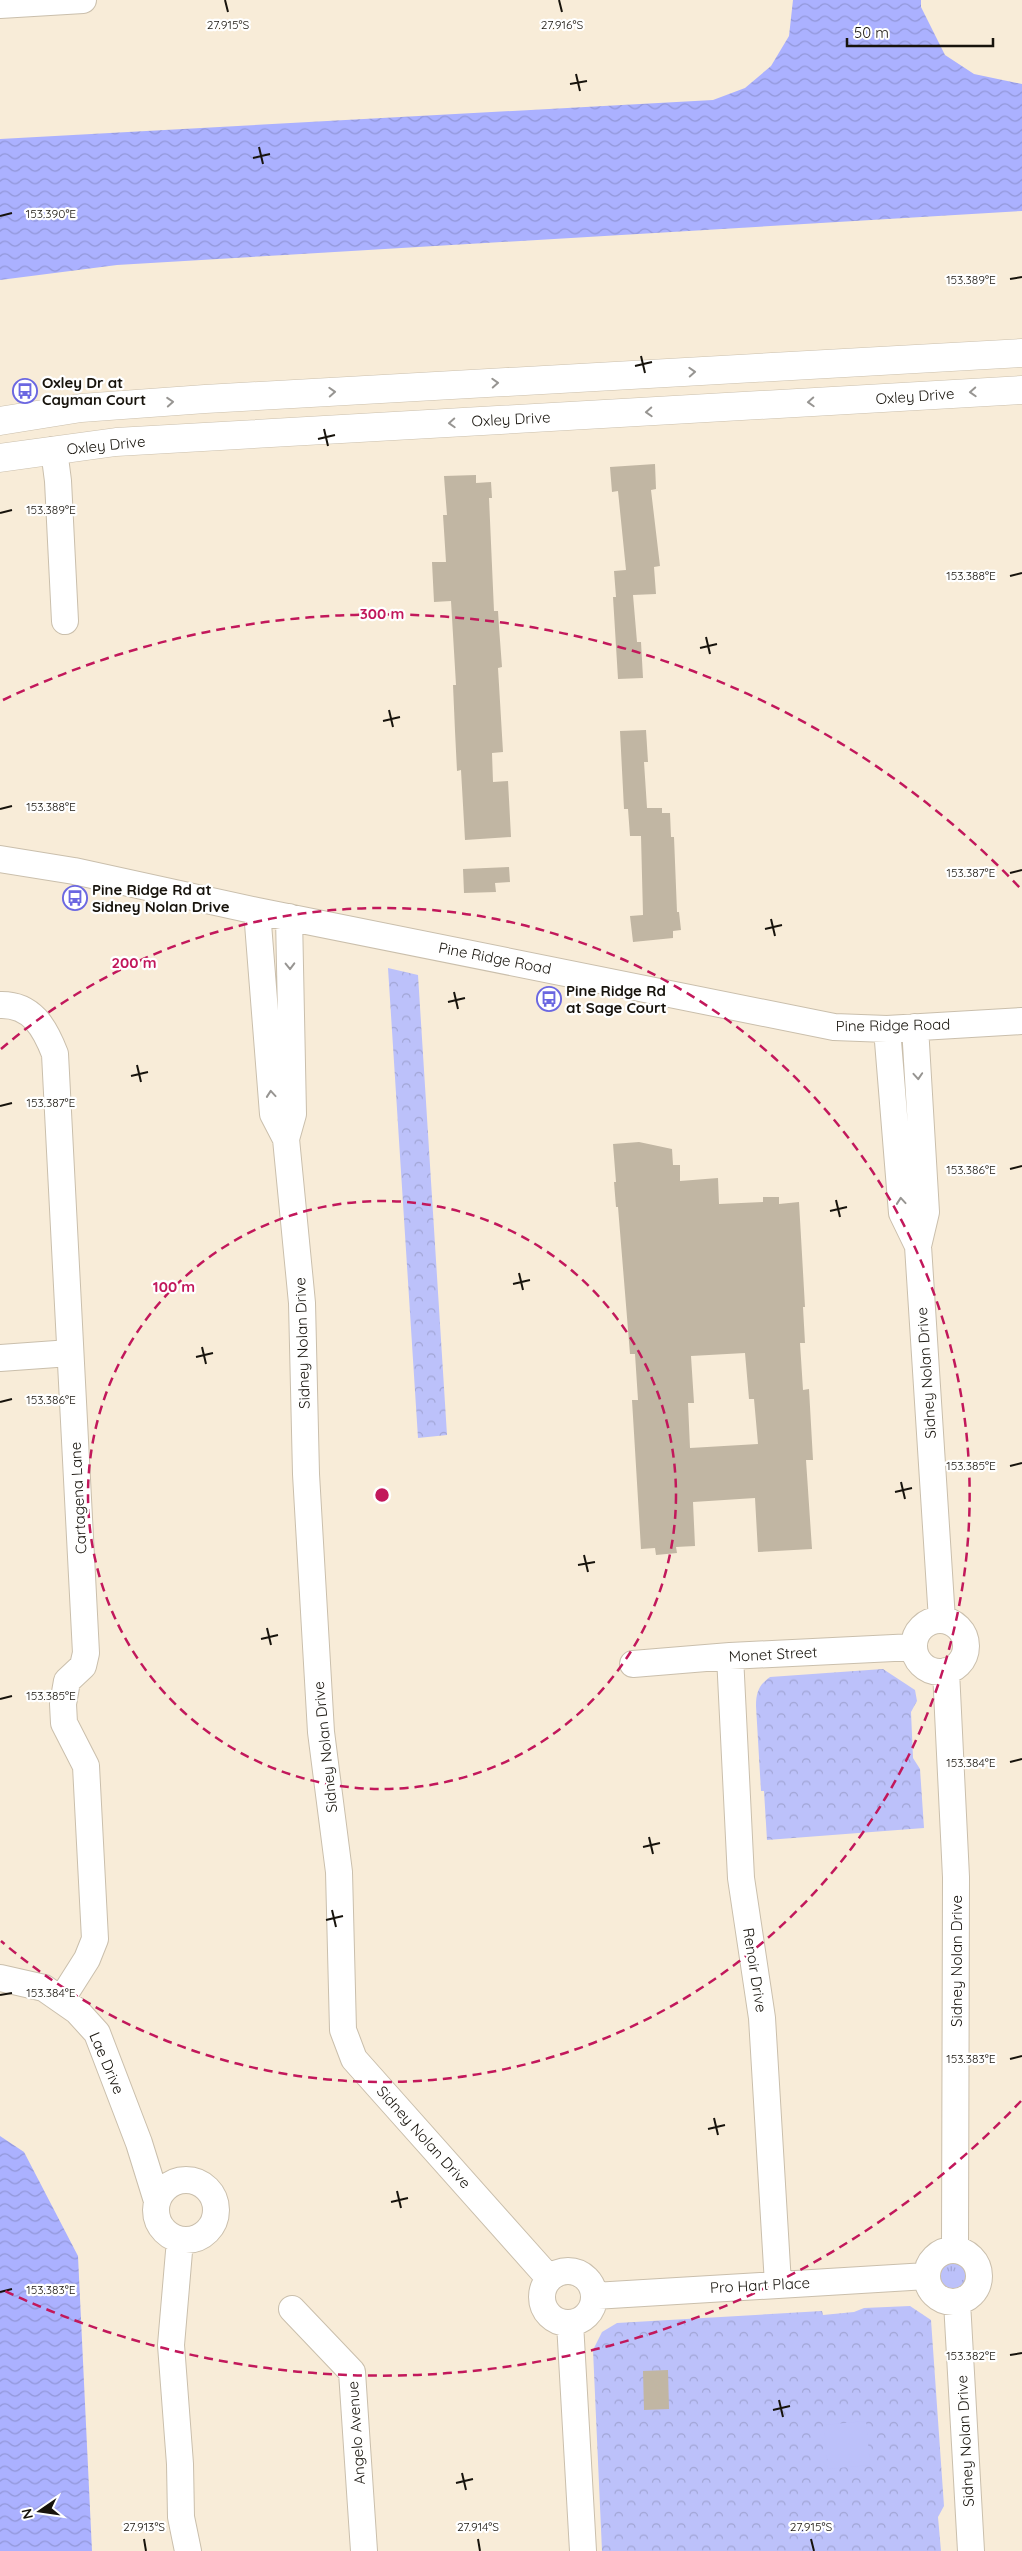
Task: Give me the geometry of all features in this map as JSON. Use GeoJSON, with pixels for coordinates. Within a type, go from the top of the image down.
{"type":"FeatureCollection","features":[{"type":"Feature","properties":{"kind":"main road"},"geometry":{"type":"LineString","coordinates":[[0,421],[81,408],[195,400],[1022,353]]}},
{"type":"Feature","properties":{"kind":"main road","name":"Oxley Drive"},"geometry":{"type":"LineString","coordinates":[[0,458],[134,441],[1022,390]]}},
{"type":"Feature","properties":{"kind":"street"},"geometry":{"type":"LineString","coordinates":[[0,5],[83,0]]}},
{"type":"Feature","properties":{"kind":"street"},"geometry":{"type":"LineString","coordinates":[[54,450],[58,481],[65,621]]}},
{"type":"Feature","properties":{"kind":"street","name":"Pine Ridge Road"},"geometry":{"type":"LineString","coordinates":[[0,859],[74,871],[257,911],[808,1023],[834,1027],[887,1029],[1022,1021]]}},
{"type":"Feature","properties":{"kind":"street","name":"Sidney Nolan Drive"},"geometry":{"type":"LineString","coordinates":[[257,911],[273,1114],[286,1139]]}},
{"type":"Feature","properties":{"kind":"street","name":"Sidney Nolan Drive"},"geometry":{"type":"LineString","coordinates":[[290,917],[293,1114],[286,1139],[302,1303],[306,1474],[321,1732],[339,1872],[343,2030],[354,2059],[549,2278]]}},
{"type":"Feature","properties":{"kind":"street","name":"Cartagena Lane"},"geometry":{"type":"LineString","coordinates":[[0,1005],[12,1005],[28,1014],[45,1028],[55,1054],[86,1653],[83,1666],[67,1681],[63,1704],[64,1723],[86,1766],[94,1939],[87,1959],[61,2000]]}},
{"type":"Feature","properties":{"kind":"street","name":"Sidney Nolan Drive"},"geometry":{"type":"LineString","coordinates":[[915,1027],[926,1212],[918,1246],[942,1620]]}},
{"type":"Feature","properties":{"kind":"street","name":"Sidney Nolan Drive"},"geometry":{"type":"LineString","coordinates":[[887,1029],[902,1213],[918,1246]]}},
{"type":"Feature","properties":{"kind":"street"},"geometry":{"type":"LineString","coordinates":[[0,1358],[70,1353]]}},
{"type":"Feature","properties":{"kind":"street"},"geometry":{"type":"LineString","coordinates":[[942,1620],[957,1626],[962,1632],[966,1648],[960,1663],[946,1671],[931,1670],[924,1666],[914,1647],[915,1638],[926,1624],[942,1620]]}},
{"type":"Feature","properties":{"kind":"street","name":"Monet Street"},"geometry":{"type":"LineString","coordinates":[[633,1664],[730,1656],[914,1647]]}},
{"type":"Feature","properties":{"kind":"street","name":"Renoir Drive"},"geometry":{"type":"LineString","coordinates":[[730,1656],[741,1878],[762,2018],[778,2284]]}},
{"type":"Feature","properties":{"kind":"street","name":"Sidney Nolan Drive"},"geometry":{"type":"LineString","coordinates":[[946,1671],[956,1877],[955,2250]]}},
{"type":"Feature","properties":{"kind":"street","name":"Lae Drive"},"geometry":{"type":"LineString","coordinates":[[0,1978],[44,1988],[76,2011],[97,2033],[139,2143],[166,2192]]}},
{"type":"Feature","properties":{"kind":"street"},"geometry":{"type":"LineString","coordinates":[[184,2180],[204,2185],[213,2197],[216,2212],[214,2222],[200,2237],[180,2240],[170,2236],[158,2220],[166,2192],[184,2180]]}},
{"type":"Feature","properties":{"kind":"street"},"geometry":{"type":"LineString","coordinates":[[180,2240],[171,2345],[178,2427],[181,2516],[188,2551]]}},
{"type":"Feature","properties":{"kind":"street"},"geometry":{"type":"LineString","coordinates":[[955,2250],[971,2256],[979,2271],[977,2287],[966,2300],[957,2302],[940,2298],[929,2285],[927,2276],[933,2260],[939,2254],[955,2250]]}},
{"type":"Feature","properties":{"kind":"street"},"geometry":{"type":"LineString","coordinates":[[565,2271],[581,2275],[588,2280],[594,2296],[590,2312],[578,2322],[570,2323],[555,2320],[544,2308],[542,2293],[549,2278],[565,2271]]}},
{"type":"Feature","properties":{"kind":"street","name":"Pro Hart Place"},"geometry":{"type":"LineString","coordinates":[[594,2296],[927,2276]]}},
{"type":"Feature","properties":{"kind":"street","name":"Sidney Nolan Drive"},"geometry":{"type":"LineString","coordinates":[[957,2302],[971,2551]]}},
{"type":"Feature","properties":{"kind":"street","name":"Angelo Avenue"},"geometry":{"type":"LineString","coordinates":[[292,2310],[352,2372],[364,2551]]}},
{"type":"Feature","properties":{"kind":"street"},"geometry":{"type":"LineString","coordinates":[[570,2323],[583,2551]]}},
{"type":"Feature","properties":{"kind":"green space"},"geometry":{"type":"Polygon","coordinates":[[[388,968],[418,975],[447,1435],[418,1438],[388,968]]]}},
{"type":"Feature","properties":{"kind":"green space"},"geometry":{"type":"Polygon","coordinates":[[[883,1669],[915,1690],[917,1701],[911,1712],[913,1758],[920,1769],[924,1828],[767,1840],[764,1791],[761,1791],[756,1706],[758,1693],[763,1683],[770,1677],[883,1669]]]}},
{"type":"Feature","properties":{"kind":"green space"},"geometry":{"type":"Polygon","coordinates":[[[953,2258],[960,2259],[966,2263],[970,2269],[970,2283],[966,2289],[960,2293],[953,2294],[946,2293],[940,2289],[936,2283],[935,2276],[936,2269],[940,2263],[946,2259],[953,2258]]]}},
{"type":"Feature","properties":{"kind":"green space"},"geometry":{"type":"Polygon","coordinates":[[[910,2306],[931,2320],[944,2506],[938,2517],[941,2551],[602,2551],[593,2350],[602,2332],[617,2323],[822,2311],[823,2315],[854,2312],[864,2308],[910,2306]]]}},
{"type":"Feature","properties":{"kind":"green space"},"geometry":{"type":"Polygon","coordinates":[[[866,2421],[870,2465],[828,2469],[824,2425],[866,2421]]]}},
{"type":"Feature","properties":{"kind":"water"},"geometry":{"type":"Polygon","coordinates":[[[793,0],[921,0],[921,7],[945,55],[974,74],[1022,84],[1022,211],[117,265],[0,280],[0,139],[713,100],[745,88],[771,66],[789,36],[793,0]]]}},
{"type":"Feature","properties":{"kind":"water"},"geometry":{"type":"Polygon","coordinates":[[[0,2136],[24,2152],[78,2256],[92,2551],[0,2551],[0,2136]]]}},
{"type":"Feature","properties":{"kind":"building"},"geometry":{"type":"Polygon","coordinates":[[[655,464],[656,489],[651,490],[660,566],[654,567],[656,594],[633,595],[637,642],[641,642],[643,678],[618,679],[613,597],[616,597],[614,571],[626,570],[618,491],[612,492],[610,467],[655,464]]]}},
{"type":"Feature","properties":{"kind":"building"},"geometry":{"type":"Polygon","coordinates":[[[476,475],[476,483],[491,482],[492,498],[489,498],[494,611],[498,611],[502,667],[498,668],[503,752],[492,753],[493,782],[508,781],[511,837],[465,840],[461,770],[457,771],[453,685],[456,685],[451,601],[434,602],[432,562],[446,562],[443,515],[447,515],[444,476],[476,475]]]}},
{"type":"Feature","properties":{"kind":"building"},"geometry":{"type":"Polygon","coordinates":[[[646,730],[648,762],[644,762],[647,808],[662,808],[662,813],[670,813],[671,837],[674,837],[677,912],[679,912],[681,930],[673,931],[673,938],[633,942],[630,916],[643,915],[641,836],[630,836],[628,809],[624,809],[620,731],[646,730]]]}},
{"type":"Feature","properties":{"kind":"building"},"geometry":{"type":"Polygon","coordinates":[[[509,867],[510,882],[495,883],[496,892],[464,893],[463,869],[509,867]]]}},
{"type":"Feature","properties":{"kind":"building"},"geometry":{"type":"Polygon","coordinates":[[[639,1142],[672,1149],[673,1165],[680,1165],[680,1181],[718,1178],[719,1204],[763,1202],[763,1197],[779,1197],[779,1204],[799,1202],[805,1307],[803,1307],[805,1343],[800,1343],[803,1390],[809,1389],[813,1460],[806,1460],[812,1549],[758,1552],[755,1498],[693,1502],[695,1546],[676,1547],[677,1553],[656,1555],[655,1548],[641,1549],[632,1400],[638,1400],[635,1354],[630,1354],[618,1207],[616,1207],[613,1144],[639,1142]],[[745,1353],[691,1356],[694,1403],[688,1403],[690,1448],[758,1444],[754,1399],[749,1399],[745,1353]]]}},
{"type":"Feature","properties":{"kind":"building"},"geometry":{"type":"Polygon","coordinates":[[[668,2370],[669,2409],[644,2410],[643,2371],[668,2370]]]}},
{"type":"Feature","properties":{"kind":"place","name":"Oxley Dr at Cayman Court"},"geometry":{"type":"Point","coordinates":[25,391]}},
{"type":"Feature","properties":{"kind":"place","name":"Pine Ridge Rd at Sidney Nolan Drive"},"geometry":{"type":"Point","coordinates":[75,898]}},
{"type":"Feature","properties":{"kind":"place","name":"Pine Ridge Rd at Sage Court"},"geometry":{"type":"Point","coordinates":[549,999]}}]}
